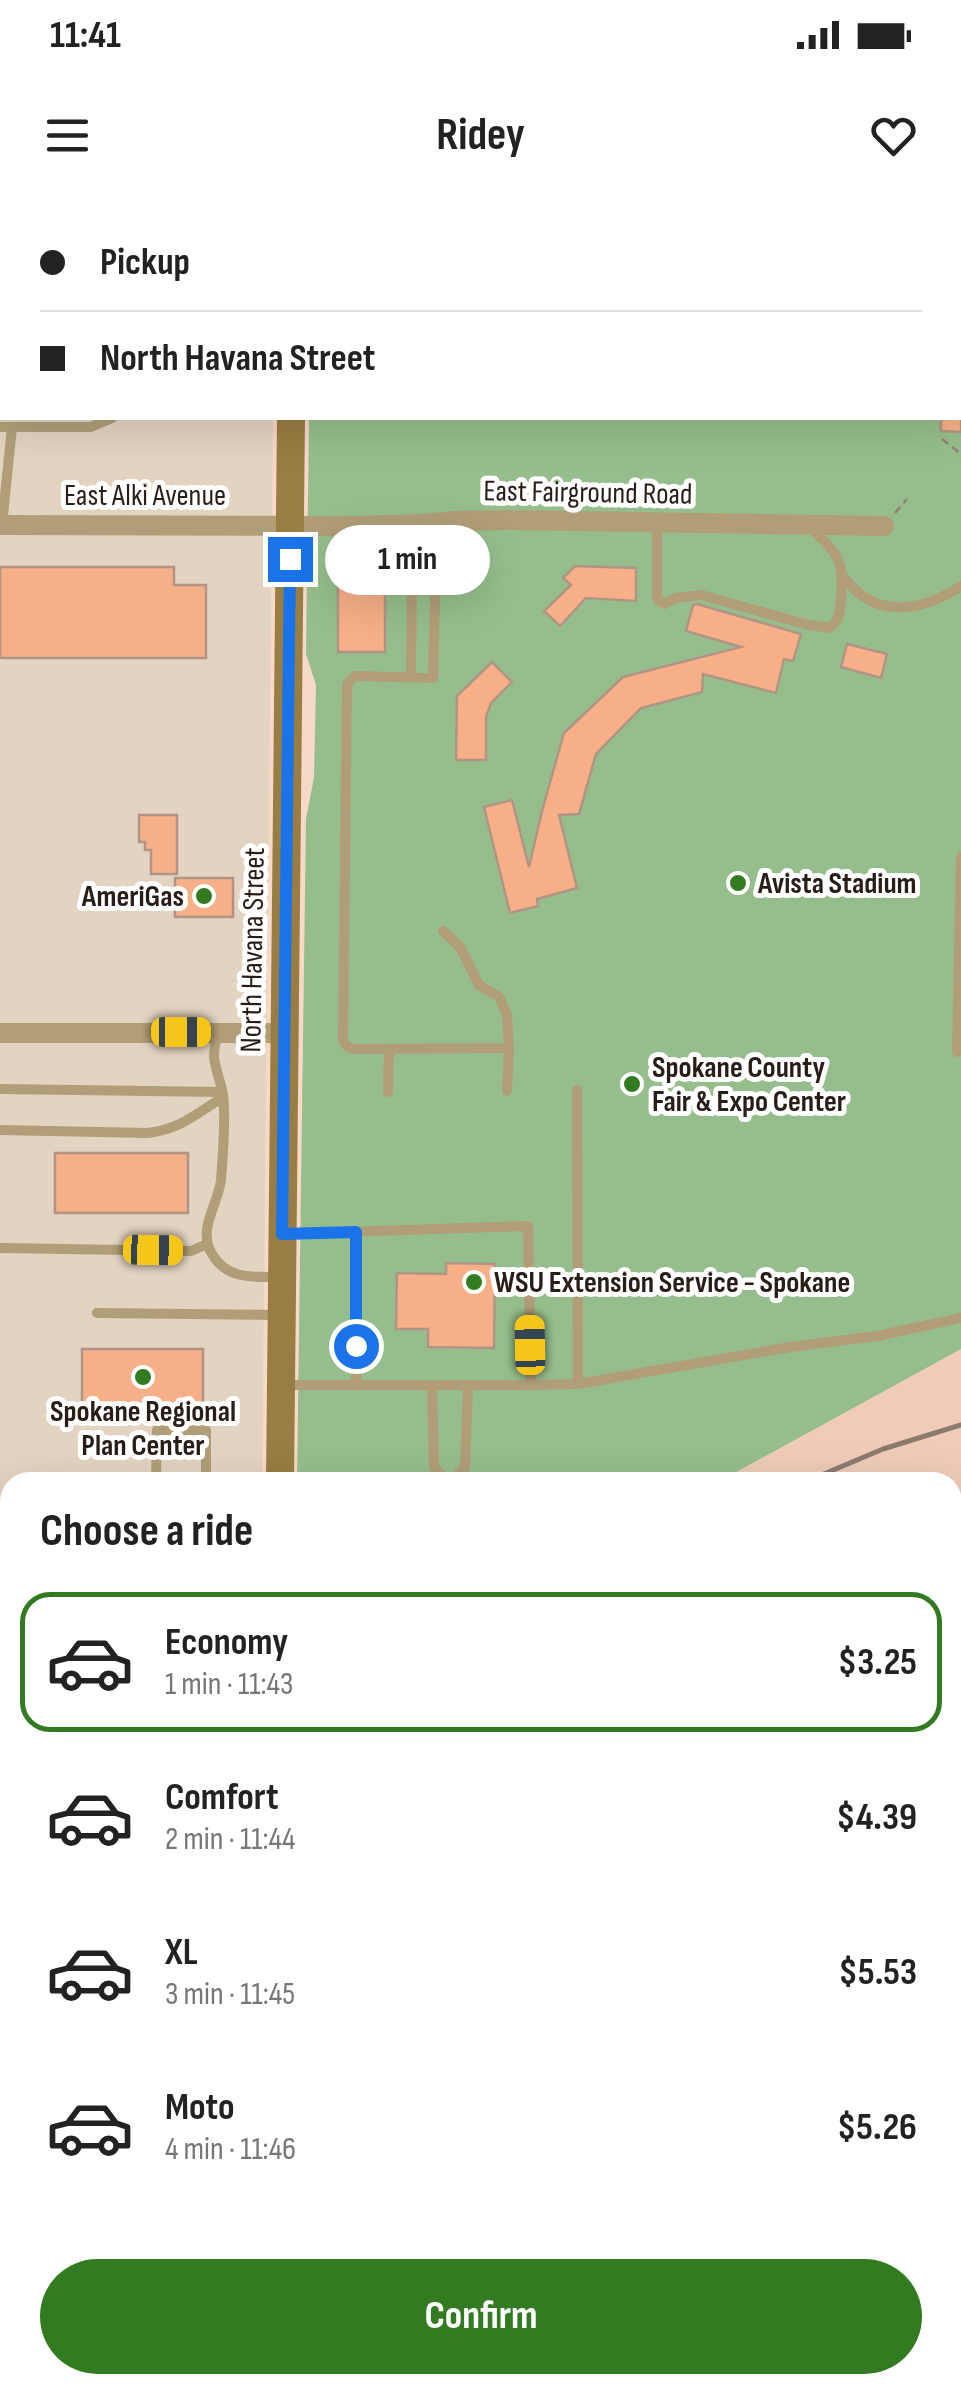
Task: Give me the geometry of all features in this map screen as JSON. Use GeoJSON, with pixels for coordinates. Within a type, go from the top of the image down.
{"type":"FeatureCollection","features":[{"type":"Feature","properties":{"kind":"street","name":"North Havana Street"},"geometry":{"type":"LineString","coordinates":[[280,1472],[291,420]]}},
{"type":"Feature","properties":{"kind":"street","name":"East Fairground Road"},"geometry":{"type":"LineString","coordinates":[[290,525],[424,532],[472,520],[884,526]]}},
{"type":"Feature","properties":{"kind":"street","name":"East Alki Avenue"},"geometry":{"type":"LineString","coordinates":[[1,525],[290,525]]}},
{"type":"Feature","properties":{"kind":"street"},"geometry":{"type":"LineString","coordinates":[[0,1033],[284,1032]]}},
{"type":"Feature","properties":{"kind":"lane"},"geometry":{"type":"LineString","coordinates":[[1,525],[6,427],[91,426],[107,420]]}},
{"type":"Feature","properties":{"kind":"lane"},"geometry":{"type":"LineString","coordinates":[[657,523],[657,599],[665,604],[701,594],[829,628],[840,613],[844,576]]}},
{"type":"Feature","properties":{"kind":"lane"},"geometry":{"type":"LineString","coordinates":[[807,524],[838,556],[844,576],[856,592],[874,604],[920,606],[961,586]]}},
{"type":"Feature","properties":{"kind":"lane"},"geometry":{"type":"LineString","coordinates":[[411,677],[412,563],[424,532]]}},
{"type":"Feature","properties":{"kind":"lane"},"geometry":{"type":"LineString","coordinates":[[424,532],[436,562],[433,678],[356,676],[349,681],[346,691],[343,1039],[349,1048],[509,1048]]}},
{"type":"Feature","properties":{"kind":"lane"},"geometry":{"type":"LineString","coordinates":[[957,1052],[961,857]]}},
{"type":"Feature","properties":{"kind":"lane"},"geometry":{"type":"LineString","coordinates":[[443,931],[460,948],[479,985],[499,997],[507,1015],[507,1091]]}},
{"type":"Feature","properties":{"kind":"lane"},"geometry":{"type":"LineString","coordinates":[[217,1032],[214,1058],[222,1094],[222,1169],[219,1194],[206,1230],[207,1244],[212,1255],[232,1274],[282,1276]]}},
{"type":"Feature","properties":{"kind":"lane"},"geometry":{"type":"LineString","coordinates":[[388,1092],[389,1049]]}},
{"type":"Feature","properties":{"kind":"lane"},"geometry":{"type":"LineString","coordinates":[[0,1090],[222,1094]]}},
{"type":"Feature","properties":{"kind":"lane"},"geometry":{"type":"LineString","coordinates":[[576,1090],[578,1384]]}},
{"type":"Feature","properties":{"kind":"lane"},"geometry":{"type":"LineString","coordinates":[[0,1130],[147,1134],[166,1131],[222,1094]]}},
{"type":"Feature","properties":{"kind":"lane"},"geometry":{"type":"LineString","coordinates":[[282,1234],[528,1226],[531,1385]]}},
{"type":"Feature","properties":{"kind":"lane"},"geometry":{"type":"LineString","coordinates":[[356,1232],[356,1384]]}},
{"type":"Feature","properties":{"kind":"lane"},"geometry":{"type":"LineString","coordinates":[[0,1248],[191,1251],[207,1244]]}},
{"type":"Feature","properties":{"kind":"lane"},"geometry":{"type":"LineString","coordinates":[[97,1313],[282,1315]]}},
{"type":"Feature","properties":{"kind":"lane"},"geometry":{"type":"LineString","coordinates":[[280,1384],[578,1384],[877,1336],[961,1318]]}},
{"type":"Feature","properties":{"kind":"lane"},"geometry":{"type":"LineString","coordinates":[[432,1385],[434,1466],[440,1472]]}},
{"type":"Feature","properties":{"kind":"lane"},"geometry":{"type":"LineString","coordinates":[[460,1472],[465,1467],[468,1385]]}},
{"type":"Feature","properties":{"kind":"lane"},"geometry":{"type":"LineString","coordinates":[[156,1472],[157,1430],[206,1430],[206,1472]]}},
{"type":"Feature","properties":{"kind":"path"},"geometry":{"type":"LineString","coordinates":[[942,439],[961,454]]}},
{"type":"Feature","properties":{"kind":"shaded area"},"geometry":{"type":"Polygon","coordinates":[[[0,420],[273,420],[262,1472],[0,1472],[0,420]]]}},
{"type":"Feature","properties":{"kind":"shaded area"},"geometry":{"type":"Polygon","coordinates":[[[961,1349],[961,1472],[736,1472],[961,1349]]]}},
{"type":"Feature","properties":{"kind":"green space","name":"Spokane County Fair & Expo Center"},"geometry":{"type":"Polygon","coordinates":[[[309,420],[961,420],[961,1349],[736,1472],[297,1472],[306,819],[314,777],[316,685],[306,654],[309,420]]]}},
{"type":"Feature","properties":{"kind":"building"},"geometry":{"type":"Polygon","coordinates":[[[941,420],[961,420],[961,432],[941,431],[941,420]]]}},
{"type":"Feature","properties":{"kind":"building"},"geometry":{"type":"Polygon","coordinates":[[[575,566],[636,568],[636,601],[586,598],[560,626],[544,611],[571,585],[563,578],[575,566]]]}},
{"type":"Feature","properties":{"kind":"building"},"geometry":{"type":"Polygon","coordinates":[[[0,567],[174,567],[174,585],[206,585],[206,658],[0,658],[0,567]]]}},
{"type":"Feature","properties":{"kind":"building"},"geometry":{"type":"Polygon","coordinates":[[[338,573],[385,573],[385,652],[338,652],[338,573]]]}},
{"type":"Feature","properties":{"kind":"building"},"geometry":{"type":"Polygon","coordinates":[[[693,605],[801,634],[793,661],[784,659],[776,693],[703,674],[702,692],[641,708],[596,754],[579,814],[559,815],[577,888],[537,899],[538,906],[510,913],[484,807],[512,800],[529,867],[564,733],[623,677],[741,647],[686,631],[693,605]]]}},
{"type":"Feature","properties":{"kind":"building"},"geometry":{"type":"Polygon","coordinates":[[[847,644],[887,654],[881,678],[841,667],[847,644]]]}},
{"type":"Feature","properties":{"kind":"building"},"geometry":{"type":"Polygon","coordinates":[[[492,662],[512,682],[491,703],[486,717],[486,760],[456,760],[457,696],[492,662]]]}},
{"type":"Feature","properties":{"kind":"building"},"geometry":{"type":"Polygon","coordinates":[[[139,815],[177,815],[177,874],[151,874],[151,850],[145,850],[145,842],[139,842],[139,815]]]}},
{"type":"Feature","properties":{"kind":"building"},"geometry":{"type":"Polygon","coordinates":[[[175,878],[233,878],[233,917],[175,917],[175,878]]]}},
{"type":"Feature","properties":{"kind":"building"},"geometry":{"type":"Polygon","coordinates":[[[55,1153],[188,1153],[188,1213],[55,1213],[55,1153]]]}},
{"type":"Feature","properties":{"kind":"building"},"geometry":{"type":"Polygon","coordinates":[[[446,1263],[495,1264],[494,1348],[428,1347],[428,1329],[396,1329],[397,1273],[446,1274],[446,1263]]]}},
{"type":"Feature","properties":{"kind":"building","name":"Spokane Regional Plan Center"},"geometry":{"type":"Polygon","coordinates":[[[82,1349],[203,1349],[203,1405],[82,1406],[82,1349]]]}},
{"type":"Feature","properties":{"kind":"railway"},"geometry":{"type":"LineString","coordinates":[[829,1472],[883,1449],[961,1425]]}},
{"type":"Feature","properties":{"kind":"place","name":"Avista Stadium"},"geometry":{"type":"Point","coordinates":[738,883]}},
{"type":"Feature","properties":{"kind":"place","name":"AmeriGas"},"geometry":{"type":"Point","coordinates":[204,896]}},
{"type":"Feature","properties":{"kind":"place","name":"Spokane County Fair & Expo Center"},"geometry":{"type":"Point","coordinates":[632,1084]}},
{"type":"Feature","properties":{"kind":"place","name":"WSU Extension Service - Spokane"},"geometry":{"type":"Point","coordinates":[474,1282]}},
{"type":"Feature","properties":{"kind":"place","name":"Spokane Regional Plan Center"},"geometry":{"type":"Point","coordinates":[143,1377]}},
{"type":"Feature","properties":{"kind":"route"},"geometry":{"type":"LineString","coordinates":[[290,559],[282,1234],[356,1232],[356,1346]]}}]}
